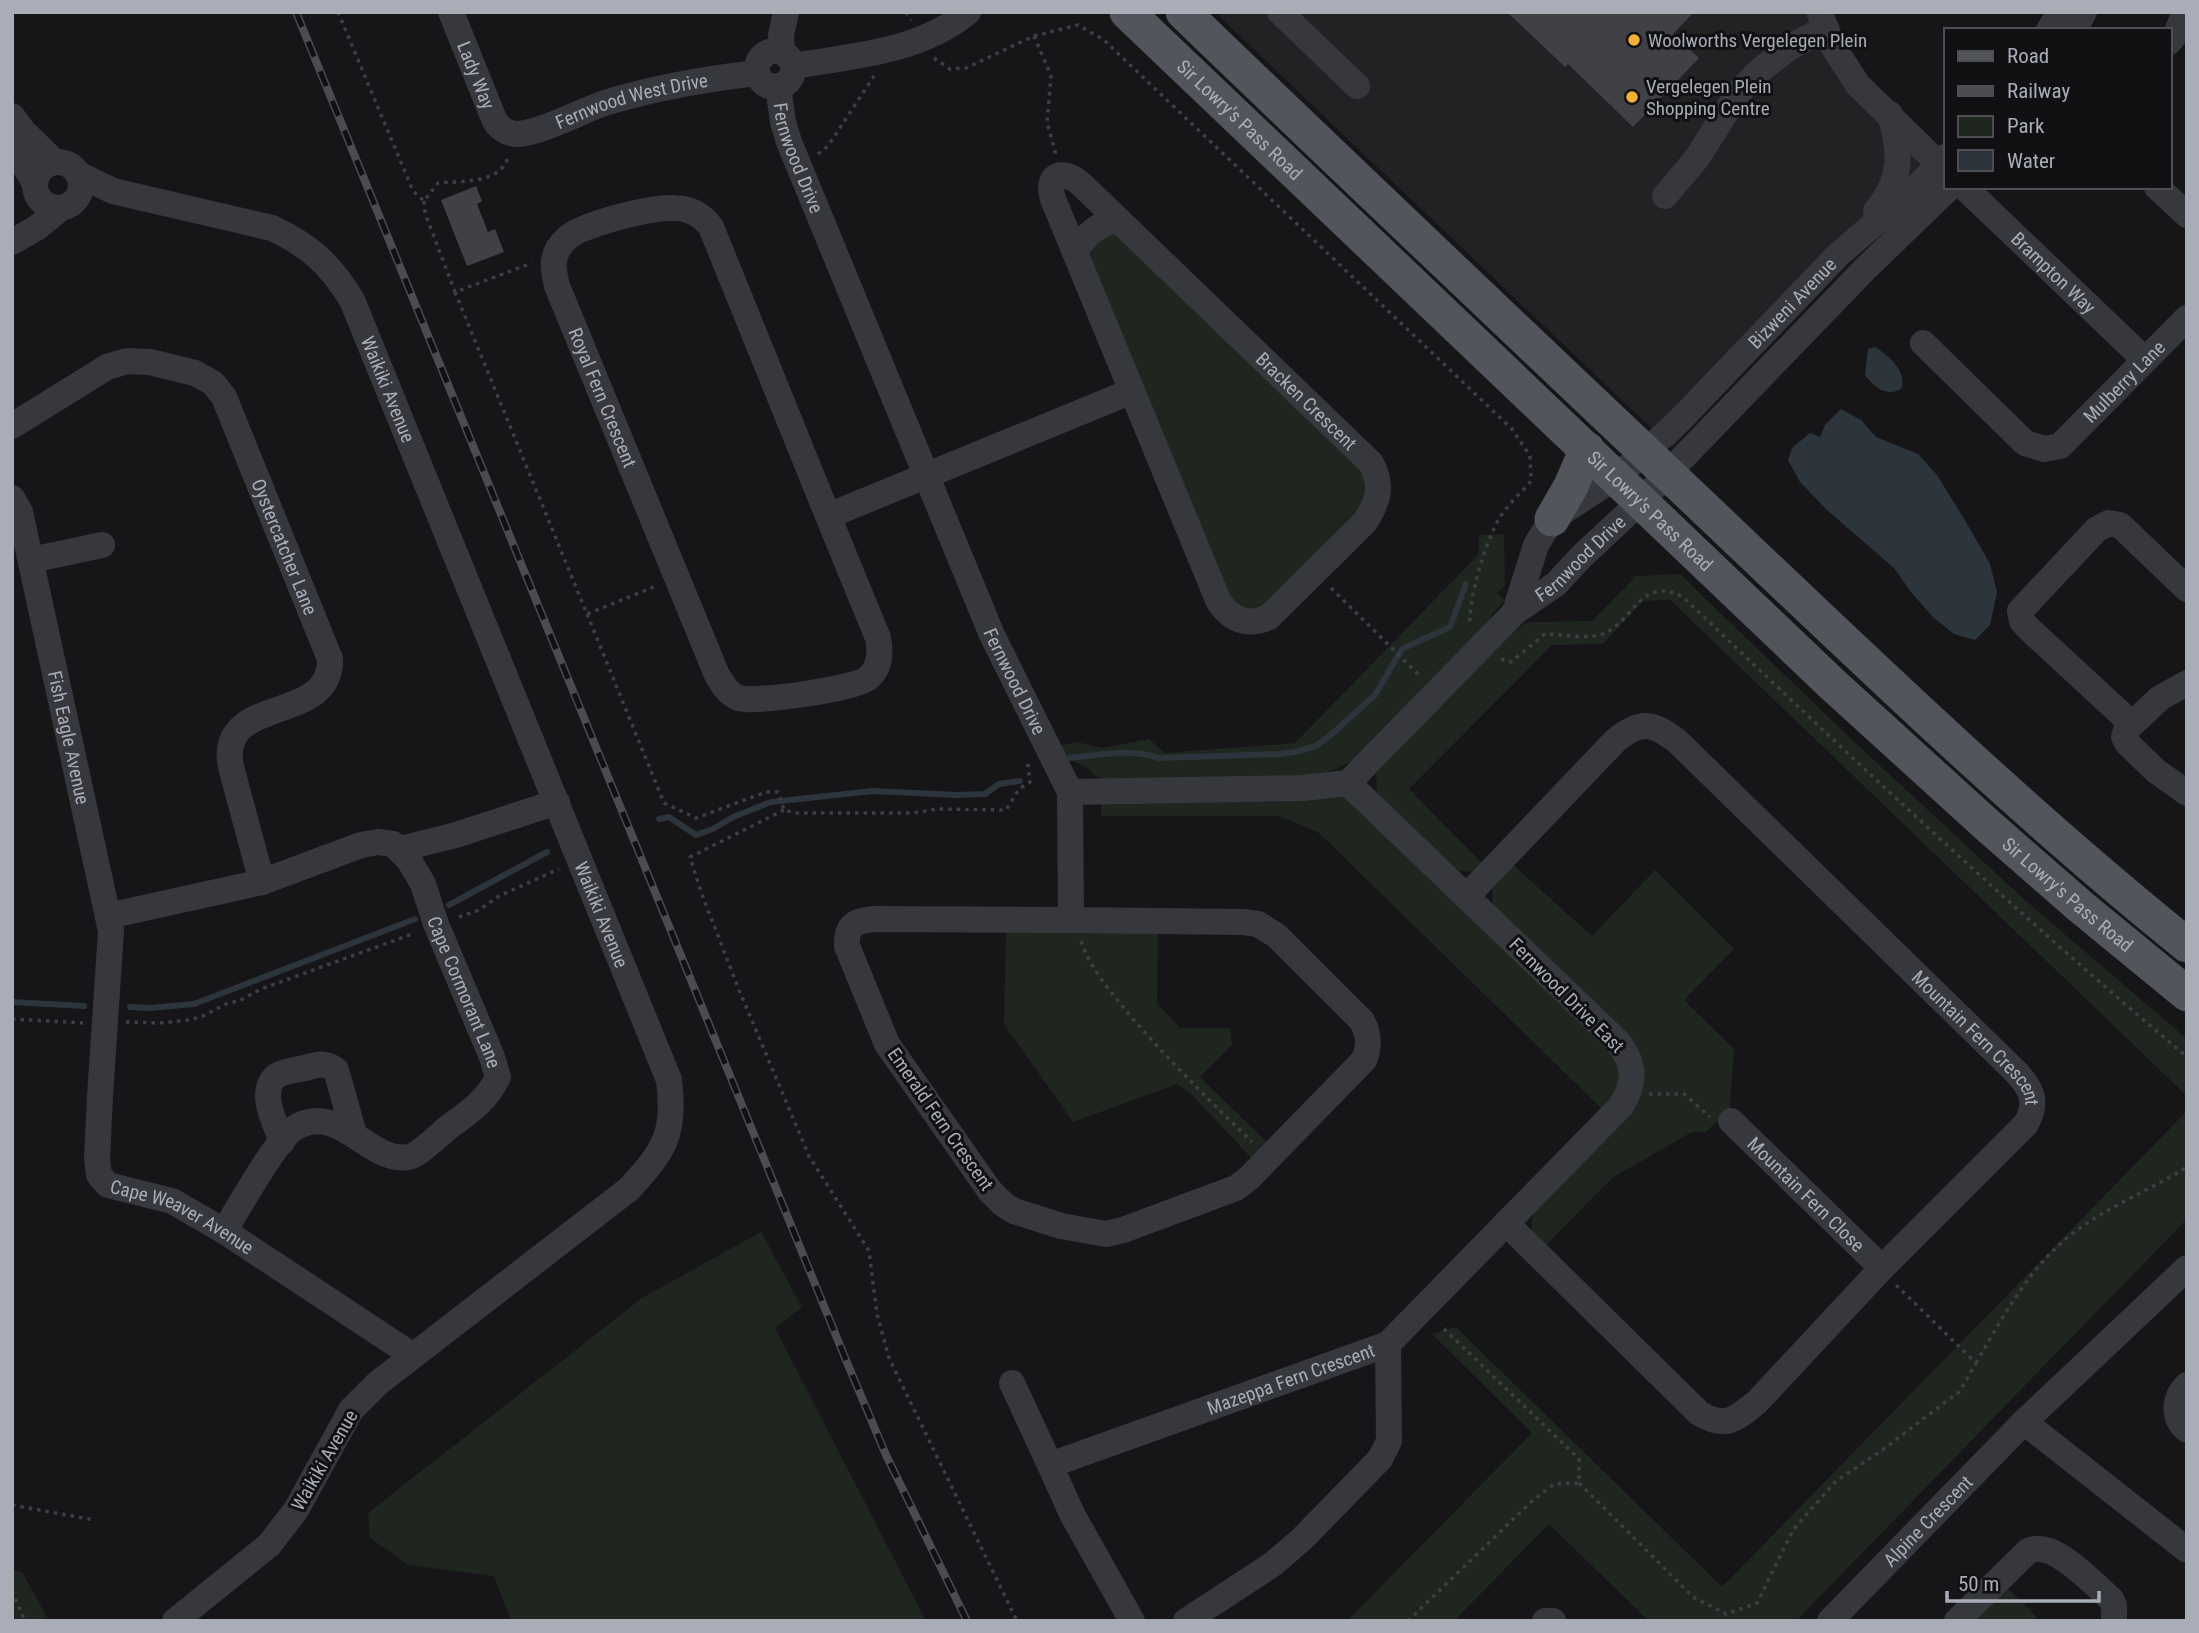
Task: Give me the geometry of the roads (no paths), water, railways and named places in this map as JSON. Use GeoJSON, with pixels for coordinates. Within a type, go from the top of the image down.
{"type":"FeatureCollection","features":[{"type":"Feature","properties":{"kind":"main road","name":"Sir Lowry's Pass Road"},"geometry":{"type":"LineString","coordinates":[[1127,12],[1831,683],[1975,815],[2187,994]]}},
{"type":"Feature","properties":{"kind":"main road","name":"Sir Lowry's Pass Road"},"geometry":{"type":"LineString","coordinates":[[1183,12],[1979,769],[2134,903],[2187,945]]}},
{"type":"Feature","properties":{"kind":"main road"},"geometry":{"type":"LineString","coordinates":[[1552,519],[1571,486],[1587,449]]}},
{"type":"Feature","properties":{"kind":"street","name":"Lady Way"},"geometry":{"type":"LineString","coordinates":[[451,12],[494,119],[498,127],[509,133]]}},
{"type":"Feature","properties":{"kind":"street","name":"Fernwood Drive"},"geometry":{"type":"LineString","coordinates":[[786,12],[778,69],[783,122],[800,169],[992,635],[1070,792]]}},
{"type":"Feature","properties":{"kind":"street","name":"Fernwood West Drive"},"geometry":{"type":"LineString","coordinates":[[509,133],[525,134],[581,111],[648,90],[873,52],[924,39],[946,28],[968,12]]}},
{"type":"Feature","properties":{"kind":"street"},"geometry":{"type":"LineString","coordinates":[[1280,12],[1357,86]]}},
{"type":"Feature","properties":{"kind":"street"},"geometry":{"type":"LineString","coordinates":[[2050,28],[2060,12]]}},
{"type":"Feature","properties":{"kind":"street"},"geometry":{"type":"LineString","coordinates":[[2075,28],[2084,12]]}},
{"type":"Feature","properties":{"kind":"street"},"geometry":{"type":"LineString","coordinates":[[1670,200],[1738,93],[1758,72],[1787,49],[1825,26],[1858,85],[1944,168]]}},
{"type":"Feature","properties":{"kind":"street"},"geometry":{"type":"LineString","coordinates":[[1839,255],[1888,197],[1894,184],[1898,156],[1890,114]]}},
{"type":"Feature","properties":{"kind":"street"},"geometry":{"type":"LineString","coordinates":[[12,116],[23,131],[55,162]]}},
{"type":"Feature","properties":{"kind":"street"},"geometry":{"type":"LineString","coordinates":[[12,144],[47,205],[73,193]]}},
{"type":"Feature","properties":{"kind":"street"},"geometry":{"type":"LineString","coordinates":[[12,242],[27,225],[41,169],[55,162],[69,164],[73,193]]}},
{"type":"Feature","properties":{"kind":"street","name":"Bizweni Avenue"},"geometry":{"type":"LineString","coordinates":[[1656,463],[1865,269],[1944,170]]}},
{"type":"Feature","properties":{"kind":"street","name":"Bizweni Avenue"},"geometry":{"type":"LineString","coordinates":[[1656,463],[1679,421],[1839,255],[1917,187],[1944,170]]}},
{"type":"Feature","properties":{"kind":"street","name":"Bracken Crescent"},"geometry":{"type":"LineString","coordinates":[[1064,174],[1072,176],[1117,219],[1371,463],[1377,475],[1379,498],[1366,522],[1269,617],[1258,622],[1244,621],[1226,612],[1218,600],[1050,189],[1055,178],[1064,174]]}},
{"type":"Feature","properties":{"kind":"street","name":"Brampton Way"},"geometry":{"type":"LineString","coordinates":[[1966,189],[2144,359]]}},
{"type":"Feature","properties":{"kind":"street"},"geometry":{"type":"LineString","coordinates":[[2159,189],[2187,215]]}},
{"type":"Feature","properties":{"kind":"street","name":"Waikiki Avenue"},"geometry":{"type":"LineString","coordinates":[[73,193],[113,191],[272,228],[296,239],[320,256],[339,278],[352,300],[669,1080],[672,1106],[662,1150],[629,1189],[378,1383],[351,1410],[296,1510],[269,1545],[174,1621]]}},
{"type":"Feature","properties":{"kind":"street"},"geometry":{"type":"LineString","coordinates":[[12,242],[38,228],[73,193]]}},
{"type":"Feature","properties":{"kind":"street","name":"Royal Fern Crescent"},"geometry":{"type":"LineString","coordinates":[[673,208],[692,211],[705,220],[711,227],[828,516],[878,638],[881,653],[877,667],[865,681],[847,687],[762,699],[742,699],[731,694],[717,675],[556,286],[553,268],[555,256],[568,237],[578,230],[631,214],[673,208]]}},
{"type":"Feature","properties":{"kind":"street"},"geometry":{"type":"LineString","coordinates":[[1075,251],[1087,234],[1098,226],[1117,219]]}},
{"type":"Feature","properties":{"kind":"street","name":"Mulberry Lane"},"geometry":{"type":"LineString","coordinates":[[1923,343],[2025,443],[2044,449],[2060,446],[2187,318]]}},
{"type":"Feature","properties":{"kind":"street","name":"Oystercatcher Lane"},"geometry":{"type":"LineString","coordinates":[[12,426],[107,367],[127,360],[150,362],[195,373],[213,383],[224,397],[330,659],[329,675],[315,694],[249,721],[236,733],[232,741],[229,759],[262,882]]}},
{"type":"Feature","properties":{"kind":"street"},"geometry":{"type":"LineString","coordinates":[[828,516],[1132,391]]}},
{"type":"Feature","properties":{"kind":"street","name":"Fernwood Drive"},"geometry":{"type":"LineString","coordinates":[[1515,612],[1536,545],[1552,519],[1616,477],[1656,463]]}},
{"type":"Feature","properties":{"kind":"street","name":"Fernwood Drive"},"geometry":{"type":"LineString","coordinates":[[1348,783],[1515,612],[1556,584],[1640,501],[1656,463]]}},
{"type":"Feature","properties":{"kind":"street","name":"Fish Eagle Avenue"},"geometry":{"type":"LineString","coordinates":[[12,498],[20,512],[108,916]]}},
{"type":"Feature","properties":{"kind":"street"},"geometry":{"type":"LineString","coordinates":[[2129,727],[2022,621],[2020,611],[2097,529],[2109,523],[2120,525],[2187,589]]}},
{"type":"Feature","properties":{"kind":"street"},"geometry":{"type":"LineString","coordinates":[[31,560],[102,545]]}},
{"type":"Feature","properties":{"kind":"street"},"geometry":{"type":"LineString","coordinates":[[2184,688],[2160,698],[2129,727],[2124,737],[2156,771],[2187,793]]}},
{"type":"Feature","properties":{"kind":"street","name":"Mountain Fern Crescent"},"geometry":{"type":"LineString","coordinates":[[1467,895],[1627,731],[1637,726],[1660,728],[1677,741],[2016,1072],[2033,1094],[2032,1113],[2026,1124],[1882,1268],[1757,1402],[1732,1420],[1722,1423],[1699,1413],[1506,1223]]}},
{"type":"Feature","properties":{"kind":"street"},"geometry":{"type":"LineString","coordinates":[[1071,920],[1070,792],[1303,788],[1348,783]]}},
{"type":"Feature","properties":{"kind":"street","name":"Fernwood Drive East"},"geometry":{"type":"LineString","coordinates":[[1348,783],[1467,895],[1619,1044],[1630,1058],[1631,1084],[1621,1106],[1506,1223]]}},
{"type":"Feature","properties":{"kind":"street"},"geometry":{"type":"LineString","coordinates":[[108,916],[262,882],[361,845],[378,842],[393,844],[400,849],[456,835],[556,803]]}},
{"type":"Feature","properties":{"kind":"street","name":"Cape Cormorant Lane"},"geometry":{"type":"LineString","coordinates":[[224,1231],[293,1129],[312,1122],[333,1123],[381,1151],[398,1157],[414,1155],[479,1105],[490,1094],[498,1077],[422,884],[400,849]]}},
{"type":"Feature","properties":{"kind":"street","name":"Cape Weaver Avenue"},"geometry":{"type":"LineString","coordinates":[[108,916],[111,930],[103,1024],[99,1175],[108,1185],[172,1201],[224,1231],[412,1355]]}},
{"type":"Feature","properties":{"kind":"street","name":"Emerald Fern Crescent"},"geometry":{"type":"LineString","coordinates":[[873,919],[1071,920],[1258,924],[1278,936],[1362,1021],[1368,1040],[1368,1051],[1364,1060],[1236,1188],[1106,1234],[1061,1226],[1014,1211],[990,1191],[887,1044],[847,946],[846,935],[852,924],[859,920],[873,919]]}},
{"type":"Feature","properties":{"kind":"street"},"geometry":{"type":"LineString","coordinates":[[282,1142],[268,1100],[269,1088],[274,1078],[322,1063],[336,1070],[354,1134]]}},
{"type":"Feature","properties":{"kind":"street","name":"Mountain Fern Close"},"geometry":{"type":"LineString","coordinates":[[1731,1121],[1882,1268]]}},
{"type":"Feature","properties":{"kind":"street"},"geometry":{"type":"LineString","coordinates":[[1388,1344],[1506,1223]]}},
{"type":"Feature","properties":{"kind":"street","name":"Alpine Crescent"},"geometry":{"type":"LineString","coordinates":[[1830,1621],[2024,1422],[2187,1268]]}},
{"type":"Feature","properties":{"kind":"street","name":"Mazeppa Fern Crescent"},"geometry":{"type":"LineString","coordinates":[[1050,1465],[1388,1344],[1389,1441],[1380,1459],[1273,1564],[1186,1621]]}},
{"type":"Feature","properties":{"kind":"street"},"geometry":{"type":"LineString","coordinates":[[1012,1383],[1072,1514],[1132,1621]]}},
{"type":"Feature","properties":{"kind":"street"},"geometry":{"type":"LineString","coordinates":[[2187,1385],[2177,1397],[2175,1405],[2179,1423],[2187,1430]]}},
{"type":"Feature","properties":{"kind":"street"},"geometry":{"type":"LineString","coordinates":[[2024,1422],[2187,1550]]}},
{"type":"Feature","properties":{"kind":"street"},"geometry":{"type":"LineString","coordinates":[[1957,1621],[2027,1552],[2042,1547],[2059,1555],[2111,1599],[2114,1605],[2114,1621]]}},
{"type":"Feature","properties":{"kind":"water"},"geometry":{"type":"Polygon","coordinates":[[[1875,347],[1891,359],[1899,370],[1902,376],[1901,389],[1890,392],[1881,390],[1865,375],[1868,349],[1875,347]]]}},
{"type":"Feature","properties":{"kind":"water"},"geometry":{"type":"Polygon","coordinates":[[[1841,409],[1861,420],[1876,437],[1918,454],[1937,475],[1966,522],[1990,564],[1997,592],[1990,625],[1975,640],[1954,634],[1933,617],[1894,568],[1827,510],[1800,482],[1788,460],[1792,448],[1810,433],[1820,437],[1825,425],[1841,409]]]}},
{"type":"Feature","properties":{"kind":"waterway"},"geometry":{"type":"LineString","coordinates":[[1070,758],[1125,753],[1158,758],[1280,754],[1316,746],[1375,695],[1402,649],[1450,627],[1466,584]]}},
{"type":"Feature","properties":{"kind":"waterway"},"geometry":{"type":"LineString","coordinates":[[659,819],[669,817],[696,835],[771,802],[873,791],[985,794],[999,784],[1020,781]]}},
{"type":"Feature","properties":{"kind":"waterway"},"geometry":{"type":"LineString","coordinates":[[449,905],[547,852]]}},
{"type":"Feature","properties":{"kind":"waterway"},"geometry":{"type":"LineString","coordinates":[[130,1007],[194,1004],[415,919]]}},
{"type":"Feature","properties":{"kind":"waterway"},"geometry":{"type":"LineString","coordinates":[[12,1002],[84,1006]]}},
{"type":"Feature","properties":{"kind":"railway"},"geometry":{"type":"LineString","coordinates":[[296,12],[846,1360],[886,1455],[967,1621]]}},
{"type":"Feature","properties":{"kind":"place","name":"Woolworths Vergelegen Plein"},"geometry":{"type":"Point","coordinates":[1634,40]}},
{"type":"Feature","properties":{"kind":"place","name":"Vergelegen Plein Shopping Centre"},"geometry":{"type":"Point","coordinates":[1632,97]}}]}
